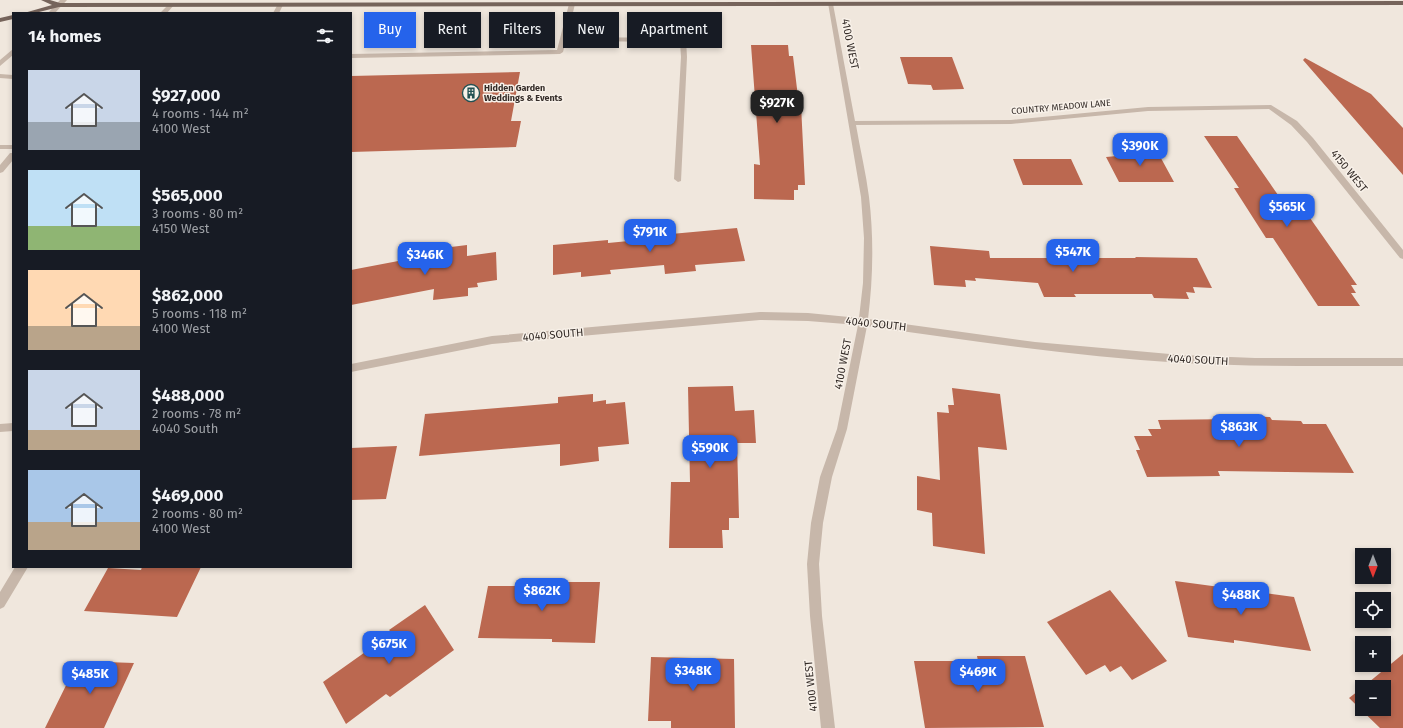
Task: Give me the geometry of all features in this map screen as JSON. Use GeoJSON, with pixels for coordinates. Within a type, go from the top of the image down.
{"type":"FeatureCollection","features":[{"type":"Feature","properties":{"kind":"main road"},"geometry":{"type":"LineString","coordinates":[[44,0],[62,2],[171,5],[280,5],[310,2],[560,2],[572,4],[601,2],[830,4],[973,2],[1403,3]]}},
{"type":"Feature","properties":{"kind":"main road"},"geometry":{"type":"LineString","coordinates":[[30,12],[62,2]]}},
{"type":"Feature","properties":{"kind":"main road"},"geometry":{"type":"LineString","coordinates":[[0,20],[12,17]]}},
{"type":"Feature","properties":{"kind":"street"},"geometry":{"type":"LineString","coordinates":[[52,12],[62,2]]}},
{"type":"Feature","properties":{"kind":"street"},"geometry":{"type":"LineString","coordinates":[[570,12],[572,4]]}},
{"type":"Feature","properties":{"kind":"street","name":"4100 WEST"},"geometry":{"type":"LineString","coordinates":[[828,728],[816,616],[813,564],[817,523],[826,477],[842,429],[863,322],[868,283],[868,238],[865,197],[830,4]]}},
{"type":"Feature","properties":{"kind":"street"},"geometry":{"type":"LineString","coordinates":[[164,12],[171,5]]}},
{"type":"Feature","properties":{"kind":"street"},"geometry":{"type":"LineString","coordinates":[[276,12],[280,5]]}},
{"type":"Feature","properties":{"kind":"street"},"geometry":{"type":"LineString","coordinates":[[352,56],[560,52],[563,38]]}},
{"type":"Feature","properties":{"kind":"street"},"geometry":{"type":"LineString","coordinates":[[619,39],[683,40],[684,56],[678,179]]}},
{"type":"Feature","properties":{"kind":"street"},"geometry":{"type":"LineString","coordinates":[[0,64],[12,52]]}},
{"type":"Feature","properties":{"kind":"street"},"geometry":{"type":"LineString","coordinates":[[0,76],[12,77]]}},
{"type":"Feature","properties":{"kind":"street","name":"COUNTRY MEADOW LANE"},"geometry":{"type":"LineString","coordinates":[[852,123],[1011,122],[1148,109],[1270,107]]}},
{"type":"Feature","properties":{"kind":"street","name":"4150 WEST"},"geometry":{"type":"LineString","coordinates":[[1270,107],[1294,123],[1310,140],[1403,256]]}},
{"type":"Feature","properties":{"kind":"street"},"geometry":{"type":"LineString","coordinates":[[0,147],[12,147]]}},
{"type":"Feature","properties":{"kind":"street"},"geometry":{"type":"LineString","coordinates":[[0,170],[12,156]]}},
{"type":"Feature","properties":{"kind":"street","name":"4040 SOUTH"},"geometry":{"type":"LineString","coordinates":[[352,368],[492,340],[760,316],[808,317],[863,322],[1035,346],[1181,359],[1255,362],[1403,362]]}},
{"type":"Feature","properties":{"kind":"street"},"geometry":{"type":"LineString","coordinates":[[0,428],[12,427]]}},
{"type":"Feature","properties":{"kind":"street"},"geometry":{"type":"LineString","coordinates":[[0,603],[21,568]]}},
{"type":"Feature","properties":{"kind":"building"},"geometry":{"type":"Polygon","coordinates":[[[751,45],[788,45],[789,56],[793,56],[799,105],[801,105],[805,185],[798,185],[798,190],[794,190],[794,200],[754,199],[754,164],[760,165],[751,45]]]}},
{"type":"Feature","properties":{"kind":"building"},"geometry":{"type":"Polygon","coordinates":[[[900,57],[952,57],[964,89],[933,90],[931,85],[908,84],[900,57]]]}},
{"type":"Feature","properties":{"kind":"building"},"geometry":{"type":"Polygon","coordinates":[[[1305,58],[1371,94],[1403,128],[1403,175],[1303,60],[1305,58]]]}},
{"type":"Feature","properties":{"kind":"building"},"geometry":{"type":"Polygon","coordinates":[[[520,72],[511,121],[521,121],[516,147],[352,152],[352,76],[520,72]]]}},
{"type":"Feature","properties":{"kind":"building"},"geometry":{"type":"Polygon","coordinates":[[[1204,136],[1237,136],[1294,218],[1310,218],[1357,285],[1351,285],[1356,293],[1351,293],[1360,306],[1318,306],[1273,238],[1266,238],[1234,188],[1239,188],[1204,136]]]}},
{"type":"Feature","properties":{"kind":"building"},"geometry":{"type":"Polygon","coordinates":[[[1125,149],[1156,149],[1174,182],[1119,182],[1106,157],[1128,155],[1125,149]]]}},
{"type":"Feature","properties":{"kind":"building"},"geometry":{"type":"Polygon","coordinates":[[[1013,159],[1071,159],[1083,185],[1023,185],[1013,159]]]}},
{"type":"Feature","properties":{"kind":"building"},"geometry":{"type":"Polygon","coordinates":[[[737,228],[745,261],[695,265],[696,271],[665,274],[664,265],[610,270],[611,274],[581,277],[581,272],[553,275],[553,245],[608,240],[608,243],[660,238],[660,235],[737,228]]]}},
{"type":"Feature","properties":{"kind":"building"},"geometry":{"type":"Polygon","coordinates":[[[467,245],[467,256],[496,252],[497,280],[477,283],[478,287],[468,288],[468,296],[433,300],[434,289],[352,305],[352,270],[435,254],[435,249],[467,245]]]}},
{"type":"Feature","properties":{"kind":"building"},"geometry":{"type":"Polygon","coordinates":[[[930,246],[989,251],[990,258],[1197,258],[1212,288],[1193,287],[1195,293],[1186,292],[1189,299],[1154,298],[1152,294],[1074,294],[1076,297],[1044,297],[1038,283],[975,278],[976,281],[965,280],[966,287],[934,285],[930,246]]]}},
{"type":"Feature","properties":{"kind":"building"},"geometry":{"type":"Polygon","coordinates":[[[733,386],[735,411],[754,410],[756,443],[737,443],[739,518],[729,518],[729,530],[722,530],[723,548],[669,548],[671,482],[690,482],[688,387],[733,386]]]}},
{"type":"Feature","properties":{"kind":"building"},"geometry":{"type":"Polygon","coordinates":[[[952,388],[1000,394],[1007,450],[978,447],[985,554],[933,546],[932,513],[917,510],[917,476],[940,480],[937,412],[949,413],[948,405],[954,405],[952,388]]]}},
{"type":"Feature","properties":{"kind":"building"},"geometry":{"type":"Polygon","coordinates":[[[593,394],[593,402],[606,400],[606,404],[625,402],[629,444],[598,447],[599,461],[560,466],[560,444],[419,456],[425,414],[558,403],[558,397],[593,394]]]}},
{"type":"Feature","properties":{"kind":"building"},"geometry":{"type":"Polygon","coordinates":[[[1233,416],[1270,417],[1272,420],[1301,421],[1303,424],[1326,424],[1354,473],[1218,471],[1220,476],[1147,477],[1136,450],[1140,450],[1134,436],[1152,436],[1148,429],[1161,429],[1158,420],[1235,419],[1233,416]]]}},
{"type":"Feature","properties":{"kind":"building"},"geometry":{"type":"Polygon","coordinates":[[[397,446],[386,499],[352,500],[352,448],[397,446]]]}},
{"type":"Feature","properties":{"kind":"building"},"geometry":{"type":"Polygon","coordinates":[[[108,568],[141,570],[142,568],[201,568],[177,617],[84,611],[108,568]]]}},
{"type":"Feature","properties":{"kind":"building"},"geometry":{"type":"Polygon","coordinates":[[[1175,581],[1294,597],[1311,651],[1234,640],[1234,643],[1188,637],[1175,581]]]}},
{"type":"Feature","properties":{"kind":"building"},"geometry":{"type":"Polygon","coordinates":[[[524,582],[600,582],[595,643],[552,642],[552,639],[478,638],[488,586],[523,586],[524,582]]]}},
{"type":"Feature","properties":{"kind":"building"},"geometry":{"type":"Polygon","coordinates":[[[1110,590],[1167,661],[1132,680],[1121,666],[1110,672],[1105,665],[1086,675],[1047,622],[1110,590]]]}},
{"type":"Feature","properties":{"kind":"building"},"geometry":{"type":"Polygon","coordinates":[[[425,605],[454,650],[390,697],[386,694],[346,724],[323,682],[392,633],[389,630],[425,605]]]}},
{"type":"Feature","properties":{"kind":"building"},"geometry":{"type":"Polygon","coordinates":[[[1403,654],[1403,728],[1380,728],[1368,716],[1391,716],[1391,680],[1371,680],[1381,672],[1391,672],[1391,664],[1403,654]]]}},
{"type":"Feature","properties":{"kind":"building"},"geometry":{"type":"Polygon","coordinates":[[[977,656],[1025,656],[1044,727],[925,728],[914,661],[978,661],[977,656]]]}},
{"type":"Feature","properties":{"kind":"building"},"geometry":{"type":"Polygon","coordinates":[[[651,657],[734,659],[735,728],[671,728],[671,721],[648,721],[651,657]]]}},
{"type":"Feature","properties":{"kind":"building"},"geometry":{"type":"Polygon","coordinates":[[[78,661],[134,663],[104,728],[45,728],[78,661]]]}},
{"type":"Feature","properties":{"kind":"building"},"geometry":{"type":"Polygon","coordinates":[[[1355,693],[1355,704],[1349,698],[1355,693]]]}},
{"type":"Feature","properties":{"kind":"place","name":"Hidden Garden Weddings & Events"},"geometry":{"type":"Point","coordinates":[471,93]}}]}
